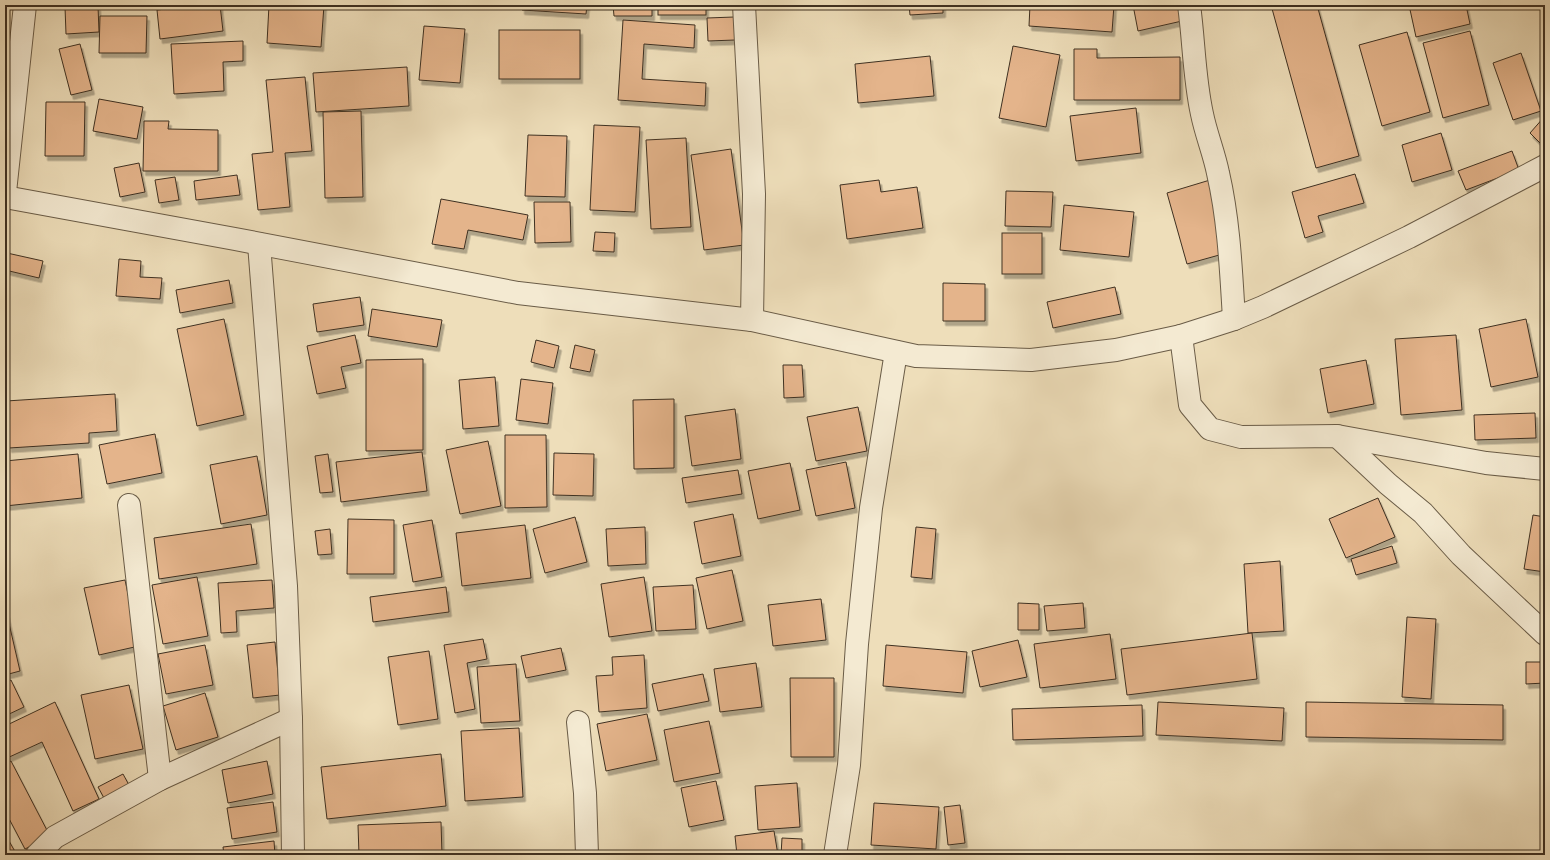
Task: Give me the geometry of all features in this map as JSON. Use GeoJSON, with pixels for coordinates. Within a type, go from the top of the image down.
{"type":"FeatureCollection","features":[{"type":"Feature","properties":{"kind":"street"},"geometry":{"type":"LineString","coordinates":[[5,192],[25,5]]}},
{"type":"Feature","properties":{"kind":"street"},"geometry":{"type":"LineString","coordinates":[[744,5],[754,194],[752,320]]}},
{"type":"Feature","properties":{"kind":"street"},"geometry":{"type":"LineString","coordinates":[[1189,5],[1194,64],[1202,114],[1218,173],[1230,246],[1234,319]]}},
{"type":"Feature","properties":{"kind":"street"},"geometry":{"type":"LineString","coordinates":[[5,197],[518,294],[752,320],[916,356],[1031,360],[1116,350],[1181,336],[1234,319],[1263,307],[1410,237],[1545,166]]}},
{"type":"Feature","properties":{"kind":"street"},"geometry":{"type":"LineString","coordinates":[[259,244],[286,586],[291,719],[293,855]]}},
{"type":"Feature","properties":{"kind":"street"},"geometry":{"type":"LineString","coordinates":[[1181,336],[1190,405],[1210,429],[1241,437],[1337,436],[1486,463],[1545,470]]}},
{"type":"Feature","properties":{"kind":"street"},"geometry":{"type":"LineString","coordinates":[[835,855],[848,765],[857,644],[871,508],[896,352]]}},
{"type":"Feature","properties":{"kind":"street"},"geometry":{"type":"LineString","coordinates":[[1337,436],[1388,484],[1423,513],[1461,554],[1545,634]]}},
{"type":"Feature","properties":{"kind":"street"},"geometry":{"type":"LineString","coordinates":[[130,505],[160,779]]}},
{"type":"Feature","properties":{"kind":"street"},"geometry":{"type":"LineString","coordinates":[[37,855],[55,837],[160,779],[291,719]]}},
{"type":"Feature","properties":{"kind":"street"},"geometry":{"type":"LineString","coordinates":[[578,722],[585,793],[587,855]]}},
{"type":"Feature","properties":{"kind":"building"},"geometry":{"type":"Polygon","coordinates":[[[174,5],[220,5],[223,31],[160,39],[157,10],[175,8],[174,5]]]}},
{"type":"Feature","properties":{"kind":"building"},"geometry":{"type":"Polygon","coordinates":[[[269,5],[324,5],[321,47],[267,43],[269,5]]]}},
{"type":"Feature","properties":{"kind":"building"},"geometry":{"type":"Polygon","coordinates":[[[522,5],[587,5],[586,14],[522,10],[522,5]]]}},
{"type":"Feature","properties":{"kind":"building"},"geometry":{"type":"Polygon","coordinates":[[[613,5],[652,5],[652,16],[614,16],[613,5]]]}},
{"type":"Feature","properties":{"kind":"building"},"geometry":{"type":"Polygon","coordinates":[[[658,5],[706,5],[706,15],[658,15],[658,5]]]}},
{"type":"Feature","properties":{"kind":"building"},"geometry":{"type":"Polygon","coordinates":[[[909,5],[943,5],[943,13],[910,15],[909,5]]]}},
{"type":"Feature","properties":{"kind":"building"},"geometry":{"type":"Polygon","coordinates":[[[1030,5],[1114,5],[1112,32],[1029,26],[1030,5]]]}},
{"type":"Feature","properties":{"kind":"building"},"geometry":{"type":"Polygon","coordinates":[[[1133,5],[1179,5],[1182,21],[1138,31],[1133,5]]]}},
{"type":"Feature","properties":{"kind":"building"},"geometry":{"type":"Polygon","coordinates":[[[1271,5],[1317,5],[1359,156],[1316,168],[1271,5]]]}},
{"type":"Feature","properties":{"kind":"building"},"geometry":{"type":"Polygon","coordinates":[[[1409,5],[1466,5],[1470,24],[1416,37],[1409,5]]]}},
{"type":"Feature","properties":{"kind":"building"},"geometry":{"type":"Polygon","coordinates":[[[98,6],[99,32],[66,34],[65,7],[98,6]]]}},
{"type":"Feature","properties":{"kind":"building"},"geometry":{"type":"Polygon","coordinates":[[[100,16],[147,16],[146,53],[99,53],[100,16]]]}},
{"type":"Feature","properties":{"kind":"building"},"geometry":{"type":"Polygon","coordinates":[[[734,17],[735,40],[708,41],[707,18],[734,17]]]}},
{"type":"Feature","properties":{"kind":"building"},"geometry":{"type":"Polygon","coordinates":[[[623,20],[695,25],[694,48],[644,44],[642,79],[706,83],[705,106],[618,100],[623,20]]]}},
{"type":"Feature","properties":{"kind":"building"},"geometry":{"type":"Polygon","coordinates":[[[424,26],[465,29],[460,83],[419,80],[424,26]]]}},
{"type":"Feature","properties":{"kind":"building"},"geometry":{"type":"Polygon","coordinates":[[[499,30],[580,30],[580,79],[499,79],[499,30]]]}},
{"type":"Feature","properties":{"kind":"building"},"geometry":{"type":"Polygon","coordinates":[[[1470,31],[1489,105],[1443,118],[1423,43],[1470,31]]]}},
{"type":"Feature","properties":{"kind":"building"},"geometry":{"type":"Polygon","coordinates":[[[1407,32],[1430,112],[1382,126],[1359,45],[1407,32]]]}},
{"type":"Feature","properties":{"kind":"building"},"geometry":{"type":"Polygon","coordinates":[[[243,41],[243,61],[223,62],[224,91],[174,94],[171,44],[243,41]]]}},
{"type":"Feature","properties":{"kind":"building"},"geometry":{"type":"Polygon","coordinates":[[[80,44],[92,90],[71,95],[59,49],[80,44]]]}},
{"type":"Feature","properties":{"kind":"building"},"geometry":{"type":"Polygon","coordinates":[[[1013,46],[1060,55],[1046,127],[999,118],[1013,46]]]}},
{"type":"Feature","properties":{"kind":"building"},"geometry":{"type":"Polygon","coordinates":[[[1074,49],[1097,49],[1097,58],[1180,57],[1180,100],[1074,100],[1074,49]]]}},
{"type":"Feature","properties":{"kind":"building"},"geometry":{"type":"Polygon","coordinates":[[[1521,53],[1541,111],[1513,120],[1493,63],[1521,53]]]}},
{"type":"Feature","properties":{"kind":"building"},"geometry":{"type":"Polygon","coordinates":[[[930,56],[934,96],[858,103],[855,64],[930,56]]]}},
{"type":"Feature","properties":{"kind":"building"},"geometry":{"type":"Polygon","coordinates":[[[407,67],[409,106],[316,112],[313,73],[407,67]]]}},
{"type":"Feature","properties":{"kind":"building"},"geometry":{"type":"Polygon","coordinates":[[[305,77],[312,151],[285,153],[290,207],[258,210],[252,154],[273,152],[266,80],[305,77]]]}},
{"type":"Feature","properties":{"kind":"building"},"geometry":{"type":"Polygon","coordinates":[[[99,99],[143,107],[137,139],[93,131],[99,99]]]}},
{"type":"Feature","properties":{"kind":"building"},"geometry":{"type":"Polygon","coordinates":[[[46,102],[85,102],[84,156],[45,156],[46,102]]]}},
{"type":"Feature","properties":{"kind":"building"},"geometry":{"type":"Polygon","coordinates":[[[1136,108],[1141,153],[1076,161],[1070,116],[1136,108]]]}},
{"type":"Feature","properties":{"kind":"building"},"geometry":{"type":"Polygon","coordinates":[[[361,111],[363,197],[325,198],[323,112],[361,111]]]}},
{"type":"Feature","properties":{"kind":"building"},"geometry":{"type":"Polygon","coordinates":[[[1545,116],[1545,138],[1540,143],[1530,133],[1545,116]]]}},
{"type":"Feature","properties":{"kind":"building"},"geometry":{"type":"Polygon","coordinates":[[[144,121],[169,121],[168,129],[218,130],[218,171],[143,171],[144,121]]]}},
{"type":"Feature","properties":{"kind":"building"},"geometry":{"type":"Polygon","coordinates":[[[594,125],[640,127],[635,212],[590,210],[594,125]]]}},
{"type":"Feature","properties":{"kind":"building"},"geometry":{"type":"Polygon","coordinates":[[[1441,133],[1452,170],[1412,182],[1402,145],[1441,133]]]}},
{"type":"Feature","properties":{"kind":"building"},"geometry":{"type":"Polygon","coordinates":[[[528,135],[567,136],[565,197],[525,196],[528,135]]]}},
{"type":"Feature","properties":{"kind":"building"},"geometry":{"type":"Polygon","coordinates":[[[686,138],[691,227],[651,229],[646,140],[686,138]]]}},
{"type":"Feature","properties":{"kind":"building"},"geometry":{"type":"Polygon","coordinates":[[[731,149],[744,245],[704,250],[691,155],[731,149]]]}},
{"type":"Feature","properties":{"kind":"building"},"geometry":{"type":"Polygon","coordinates":[[[1512,151],[1519,170],[1466,190],[1458,171],[1512,151]]]}},
{"type":"Feature","properties":{"kind":"building"},"geometry":{"type":"Polygon","coordinates":[[[139,163],[145,192],[120,197],[114,168],[139,163]]]}},
{"type":"Feature","properties":{"kind":"building"},"geometry":{"type":"Polygon","coordinates":[[[1355,174],[1364,203],[1318,216],[1323,232],[1305,238],[1292,192],[1355,174]]]}},
{"type":"Feature","properties":{"kind":"building"},"geometry":{"type":"Polygon","coordinates":[[[237,175],[240,195],[196,200],[194,181],[237,175]]]}},
{"type":"Feature","properties":{"kind":"building"},"geometry":{"type":"Polygon","coordinates":[[[175,177],[179,200],[159,203],[155,180],[175,177]]]}},
{"type":"Feature","properties":{"kind":"building"},"geometry":{"type":"Polygon","coordinates":[[[879,180],[881,192],[917,187],[923,228],[847,239],[840,185],[879,180]]]}},
{"type":"Feature","properties":{"kind":"building"},"geometry":{"type":"Polygon","coordinates":[[[1210,180],[1230,252],[1187,264],[1167,193],[1210,180]]]}},
{"type":"Feature","properties":{"kind":"building"},"geometry":{"type":"Polygon","coordinates":[[[1006,191],[1053,192],[1051,227],[1005,226],[1006,191]]]}},
{"type":"Feature","properties":{"kind":"building"},"geometry":{"type":"Polygon","coordinates":[[[441,199],[528,215],[523,240],[468,230],[464,249],[432,244],[441,199]]]}},
{"type":"Feature","properties":{"kind":"building"},"geometry":{"type":"Polygon","coordinates":[[[534,202],[570,202],[571,242],[535,243],[534,202]]]}},
{"type":"Feature","properties":{"kind":"building"},"geometry":{"type":"Polygon","coordinates":[[[1064,205],[1134,212],[1129,257],[1060,250],[1064,205]]]}},
{"type":"Feature","properties":{"kind":"building"},"geometry":{"type":"Polygon","coordinates":[[[595,232],[615,233],[614,252],[593,251],[595,232]]]}},
{"type":"Feature","properties":{"kind":"building"},"geometry":{"type":"Polygon","coordinates":[[[1002,233],[1042,233],[1042,274],[1002,274],[1002,233]]]}},
{"type":"Feature","properties":{"kind":"building"},"geometry":{"type":"Polygon","coordinates":[[[7,253],[43,261],[39,278],[5,270],[7,253]]]}},
{"type":"Feature","properties":{"kind":"building"},"geometry":{"type":"Polygon","coordinates":[[[119,259],[141,261],[140,277],[162,278],[160,299],[116,296],[119,259]]]}},
{"type":"Feature","properties":{"kind":"building"},"geometry":{"type":"Polygon","coordinates":[[[229,280],[233,303],[180,313],[176,290],[229,280]]]}},
{"type":"Feature","properties":{"kind":"building"},"geometry":{"type":"Polygon","coordinates":[[[943,283],[985,284],[985,321],[943,321],[943,283]]]}},
{"type":"Feature","properties":{"kind":"building"},"geometry":{"type":"Polygon","coordinates":[[[1115,287],[1121,314],[1053,328],[1047,302],[1115,287]]]}},
{"type":"Feature","properties":{"kind":"building"},"geometry":{"type":"Polygon","coordinates":[[[360,297],[364,325],[317,332],[313,304],[360,297]]]}},
{"type":"Feature","properties":{"kind":"building"},"geometry":{"type":"Polygon","coordinates":[[[372,309],[442,320],[437,347],[368,336],[372,309]]]}},
{"type":"Feature","properties":{"kind":"building"},"geometry":{"type":"Polygon","coordinates":[[[224,319],[244,415],[197,426],[177,329],[224,319]]]}},
{"type":"Feature","properties":{"kind":"building"},"geometry":{"type":"Polygon","coordinates":[[[1526,319],[1538,377],[1491,387],[1479,329],[1526,319]]]}},
{"type":"Feature","properties":{"kind":"building"},"geometry":{"type":"Polygon","coordinates":[[[355,335],[361,363],[341,367],[346,388],[317,394],[307,346],[355,335]]]}},
{"type":"Feature","properties":{"kind":"building"},"geometry":{"type":"Polygon","coordinates":[[[1456,335],[1462,410],[1401,415],[1395,339],[1456,335]]]}},
{"type":"Feature","properties":{"kind":"building"},"geometry":{"type":"Polygon","coordinates":[[[536,340],[559,346],[554,368],[531,362],[536,340]]]}},
{"type":"Feature","properties":{"kind":"building"},"geometry":{"type":"Polygon","coordinates":[[[575,345],[595,350],[590,372],[570,368],[575,345]]]}},
{"type":"Feature","properties":{"kind":"building"},"geometry":{"type":"Polygon","coordinates":[[[423,359],[423,450],[366,451],[366,360],[423,359]]]}},
{"type":"Feature","properties":{"kind":"building"},"geometry":{"type":"Polygon","coordinates":[[[1366,360],[1374,404],[1328,413],[1320,369],[1366,360]]]}},
{"type":"Feature","properties":{"kind":"building"},"geometry":{"type":"Polygon","coordinates":[[[783,365],[802,365],[804,397],[784,398],[783,365]]]}},
{"type":"Feature","properties":{"kind":"building"},"geometry":{"type":"Polygon","coordinates":[[[495,377],[499,426],[463,429],[459,380],[495,377]]]}},
{"type":"Feature","properties":{"kind":"building"},"geometry":{"type":"Polygon","coordinates":[[[521,379],[553,383],[548,424],[516,420],[521,379]]]}},
{"type":"Feature","properties":{"kind":"building"},"geometry":{"type":"Polygon","coordinates":[[[115,394],[117,431],[89,433],[89,443],[9,448],[6,401],[115,394]]]}},
{"type":"Feature","properties":{"kind":"building"},"geometry":{"type":"Polygon","coordinates":[[[674,399],[674,468],[634,469],[633,400],[674,399]]]}},
{"type":"Feature","properties":{"kind":"building"},"geometry":{"type":"Polygon","coordinates":[[[858,407],[867,451],[816,461],[807,417],[858,407]]]}},
{"type":"Feature","properties":{"kind":"building"},"geometry":{"type":"Polygon","coordinates":[[[735,409],[741,459],[692,466],[685,416],[735,409]]]}},
{"type":"Feature","properties":{"kind":"building"},"geometry":{"type":"Polygon","coordinates":[[[1535,413],[1536,438],[1475,440],[1474,415],[1535,413]]]}},
{"type":"Feature","properties":{"kind":"building"},"geometry":{"type":"Polygon","coordinates":[[[155,434],[162,473],[107,484],[99,445],[155,434]]]}},
{"type":"Feature","properties":{"kind":"building"},"geometry":{"type":"Polygon","coordinates":[[[505,435],[546,435],[547,507],[505,508],[505,435]]]}},
{"type":"Feature","properties":{"kind":"building"},"geometry":{"type":"Polygon","coordinates":[[[488,441],[501,506],[460,514],[446,450],[488,441]]]}},
{"type":"Feature","properties":{"kind":"building"},"geometry":{"type":"Polygon","coordinates":[[[422,452],[427,491],[341,502],[336,462],[422,452]]]}},
{"type":"Feature","properties":{"kind":"building"},"geometry":{"type":"Polygon","coordinates":[[[554,453],[594,454],[593,496],[553,495],[554,453]]]}},
{"type":"Feature","properties":{"kind":"building"},"geometry":{"type":"Polygon","coordinates":[[[78,454],[82,498],[5,506],[5,461],[78,454]]]}},
{"type":"Feature","properties":{"kind":"building"},"geometry":{"type":"Polygon","coordinates":[[[328,454],[333,492],[320,493],[315,456],[328,454]]]}},
{"type":"Feature","properties":{"kind":"building"},"geometry":{"type":"Polygon","coordinates":[[[257,456],[267,515],[221,524],[210,465],[257,456]]]}},
{"type":"Feature","properties":{"kind":"building"},"geometry":{"type":"Polygon","coordinates":[[[846,462],[855,508],[816,516],[806,470],[846,462]]]}},
{"type":"Feature","properties":{"kind":"building"},"geometry":{"type":"Polygon","coordinates":[[[790,463],[800,510],[758,519],[748,471],[790,463]]]}},
{"type":"Feature","properties":{"kind":"building"},"geometry":{"type":"Polygon","coordinates":[[[738,470],[742,494],[686,503],[682,478],[738,470]]]}},
{"type":"Feature","properties":{"kind":"building"},"geometry":{"type":"Polygon","coordinates":[[[1378,498],[1395,537],[1346,558],[1329,519],[1378,498]]]}},
{"type":"Feature","properties":{"kind":"building"},"geometry":{"type":"Polygon","coordinates":[[[733,514],[741,556],[702,564],[694,522],[733,514]]]}},
{"type":"Feature","properties":{"kind":"building"},"geometry":{"type":"Polygon","coordinates":[[[1533,515],[1545,517],[1545,572],[1524,569],[1533,515]]]}},
{"type":"Feature","properties":{"kind":"building"},"geometry":{"type":"Polygon","coordinates":[[[575,517],[587,562],[545,573],[533,529],[575,517]]]}},
{"type":"Feature","properties":{"kind":"building"},"geometry":{"type":"Polygon","coordinates":[[[348,519],[394,520],[394,574],[347,574],[348,519]]]}},
{"type":"Feature","properties":{"kind":"building"},"geometry":{"type":"Polygon","coordinates":[[[432,520],[442,577],[413,582],[403,525],[432,520]]]}},
{"type":"Feature","properties":{"kind":"building"},"geometry":{"type":"Polygon","coordinates":[[[251,524],[257,564],[159,579],[154,538],[251,524]]]}},
{"type":"Feature","properties":{"kind":"building"},"geometry":{"type":"Polygon","coordinates":[[[525,525],[531,578],[462,586],[456,533],[525,525]]]}},
{"type":"Feature","properties":{"kind":"building"},"geometry":{"type":"Polygon","coordinates":[[[645,527],[646,564],[608,566],[606,529],[645,527]]]}},
{"type":"Feature","properties":{"kind":"building"},"geometry":{"type":"Polygon","coordinates":[[[916,527],[936,529],[932,579],[911,577],[916,527]]]}},
{"type":"Feature","properties":{"kind":"building"},"geometry":{"type":"Polygon","coordinates":[[[330,529],[332,554],[318,555],[315,531],[330,529]]]}},
{"type":"Feature","properties":{"kind":"building"},"geometry":{"type":"Polygon","coordinates":[[[1392,546],[1397,563],[1356,575],[1351,559],[1392,546]]]}},
{"type":"Feature","properties":{"kind":"building"},"geometry":{"type":"Polygon","coordinates":[[[1280,561],[1284,631],[1248,633],[1244,564],[1280,561]]]}},
{"type":"Feature","properties":{"kind":"building"},"geometry":{"type":"Polygon","coordinates":[[[732,570],[743,621],[707,629],[696,578],[732,570]]]}},
{"type":"Feature","properties":{"kind":"building"},"geometry":{"type":"Polygon","coordinates":[[[197,577],[208,636],[163,644],[152,585],[197,577]]]}},
{"type":"Feature","properties":{"kind":"building"},"geometry":{"type":"Polygon","coordinates":[[[644,577],[652,631],[609,637],[601,584],[644,577]]]}},
{"type":"Feature","properties":{"kind":"building"},"geometry":{"type":"Polygon","coordinates":[[[125,580],[139,646],[99,655],[84,588],[125,580]]]}},
{"type":"Feature","properties":{"kind":"building"},"geometry":{"type":"Polygon","coordinates":[[[272,580],[274,608],[236,611],[237,632],[221,633],[218,583],[272,580]]]}},
{"type":"Feature","properties":{"kind":"building"},"geometry":{"type":"Polygon","coordinates":[[[693,585],[696,629],[656,631],[653,587],[693,585]]]}},
{"type":"Feature","properties":{"kind":"building"},"geometry":{"type":"Polygon","coordinates":[[[446,587],[449,612],[373,622],[370,597],[446,587]]]}},
{"type":"Feature","properties":{"kind":"building"},"geometry":{"type":"Polygon","coordinates":[[[821,599],[826,640],[773,646],[768,605],[821,599]]]}},
{"type":"Feature","properties":{"kind":"building"},"geometry":{"type":"Polygon","coordinates":[[[1018,603],[1039,604],[1039,630],[1018,630],[1018,603]]]}},
{"type":"Feature","properties":{"kind":"building"},"geometry":{"type":"Polygon","coordinates":[[[1083,603],[1085,628],[1047,631],[1044,606],[1083,603]]]}},
{"type":"Feature","properties":{"kind":"building"},"geometry":{"type":"Polygon","coordinates":[[[5,606],[20,671],[5,675],[5,606]]]}},
{"type":"Feature","properties":{"kind":"building"},"geometry":{"type":"Polygon","coordinates":[[[1407,617],[1436,619],[1431,699],[1402,697],[1407,617]]]}},
{"type":"Feature","properties":{"kind":"building"},"geometry":{"type":"Polygon","coordinates":[[[1252,633],[1257,679],[1127,695],[1121,649],[1252,633]]]}},
{"type":"Feature","properties":{"kind":"building"},"geometry":{"type":"Polygon","coordinates":[[[1110,634],[1116,679],[1040,688],[1034,644],[1110,634]]]}},
{"type":"Feature","properties":{"kind":"building"},"geometry":{"type":"Polygon","coordinates":[[[483,639],[487,659],[467,663],[475,709],[455,713],[444,645],[483,639]]]}},
{"type":"Feature","properties":{"kind":"building"},"geometry":{"type":"Polygon","coordinates":[[[1018,640],[1027,677],[980,687],[972,651],[1018,640]]]}},
{"type":"Feature","properties":{"kind":"building"},"geometry":{"type":"Polygon","coordinates":[[[275,642],[280,695],[253,698],[247,645],[275,642]]]}},
{"type":"Feature","properties":{"kind":"building"},"geometry":{"type":"Polygon","coordinates":[[[205,645],[213,685],[166,694],[158,654],[205,645]]]}},
{"type":"Feature","properties":{"kind":"building"},"geometry":{"type":"Polygon","coordinates":[[[886,645],[967,652],[963,693],[883,686],[886,645]]]}},
{"type":"Feature","properties":{"kind":"building"},"geometry":{"type":"Polygon","coordinates":[[[561,648],[566,670],[526,678],[521,656],[561,648]]]}},
{"type":"Feature","properties":{"kind":"building"},"geometry":{"type":"Polygon","coordinates":[[[429,651],[438,719],[398,725],[388,657],[429,651]]]}},
{"type":"Feature","properties":{"kind":"building"},"geometry":{"type":"Polygon","coordinates":[[[644,655],[647,708],[599,712],[596,676],[613,675],[612,657],[644,655]]]}},
{"type":"Feature","properties":{"kind":"building"},"geometry":{"type":"Polygon","coordinates":[[[1526,662],[1545,662],[1545,683],[1526,684],[1526,662]]]}},
{"type":"Feature","properties":{"kind":"building"},"geometry":{"type":"Polygon","coordinates":[[[756,663],[762,707],[720,712],[714,669],[756,663]]]}},
{"type":"Feature","properties":{"kind":"building"},"geometry":{"type":"Polygon","coordinates":[[[516,664],[520,721],[481,723],[477,667],[516,664]]]}},
{"type":"Feature","properties":{"kind":"building"},"geometry":{"type":"Polygon","coordinates":[[[703,674],[709,701],[658,711],[652,684],[703,674]]]}},
{"type":"Feature","properties":{"kind":"building"},"geometry":{"type":"Polygon","coordinates":[[[790,678],[834,678],[834,757],[791,757],[790,678]]]}},
{"type":"Feature","properties":{"kind":"building"},"geometry":{"type":"Polygon","coordinates":[[[11,680],[24,707],[5,716],[5,683],[11,680]]]}},
{"type":"Feature","properties":{"kind":"building"},"geometry":{"type":"Polygon","coordinates":[[[129,685],[143,749],[95,759],[81,695],[129,685]]]}},
{"type":"Feature","properties":{"kind":"building"},"geometry":{"type":"Polygon","coordinates":[[[205,693],[218,737],[176,750],[163,706],[205,693]]]}},
{"type":"Feature","properties":{"kind":"building"},"geometry":{"type":"Polygon","coordinates":[[[55,702],[99,799],[73,811],[42,742],[5,759],[5,726],[55,702]]]}},
{"type":"Feature","properties":{"kind":"building"},"geometry":{"type":"Polygon","coordinates":[[[1158,702],[1284,708],[1282,741],[1156,735],[1158,702]]]}},
{"type":"Feature","properties":{"kind":"building"},"geometry":{"type":"Polygon","coordinates":[[[1306,702],[1503,705],[1503,740],[1306,737],[1306,702]]]}},
{"type":"Feature","properties":{"kind":"building"},"geometry":{"type":"Polygon","coordinates":[[[1142,705],[1143,736],[1013,740],[1012,709],[1142,705]]]}},
{"type":"Feature","properties":{"kind":"building"},"geometry":{"type":"Polygon","coordinates":[[[647,714],[657,760],[606,771],[597,724],[647,714]]]}},
{"type":"Feature","properties":{"kind":"building"},"geometry":{"type":"Polygon","coordinates":[[[709,721],[720,773],[674,782],[664,730],[709,721]]]}},
{"type":"Feature","properties":{"kind":"building"},"geometry":{"type":"Polygon","coordinates":[[[519,728],[523,797],[465,801],[461,731],[519,728]]]}},
{"type":"Feature","properties":{"kind":"building"},"geometry":{"type":"Polygon","coordinates":[[[441,754],[446,806],[327,819],[321,767],[441,754]]]}},
{"type":"Feature","properties":{"kind":"building"},"geometry":{"type":"Polygon","coordinates":[[[11,761],[50,836],[25,849],[5,811],[5,764],[11,761]]]}},
{"type":"Feature","properties":{"kind":"building"},"geometry":{"type":"Polygon","coordinates":[[[267,761],[273,794],[228,803],[222,770],[267,761]]]}},
{"type":"Feature","properties":{"kind":"building"},"geometry":{"type":"Polygon","coordinates":[[[123,774],[129,785],[104,798],[98,787],[123,774]]]}},
{"type":"Feature","properties":{"kind":"building"},"geometry":{"type":"Polygon","coordinates":[[[716,781],[724,820],[689,827],[681,788],[716,781]]]}},
{"type":"Feature","properties":{"kind":"building"},"geometry":{"type":"Polygon","coordinates":[[[797,783],[800,827],[758,830],[755,786],[797,783]]]}},
{"type":"Feature","properties":{"kind":"building"},"geometry":{"type":"Polygon","coordinates":[[[273,802],[277,832],[232,839],[227,808],[273,802]]]}},
{"type":"Feature","properties":{"kind":"building"},"geometry":{"type":"Polygon","coordinates":[[[874,803],[939,807],[936,849],[871,845],[874,803]]]}},
{"type":"Feature","properties":{"kind":"building"},"geometry":{"type":"Polygon","coordinates":[[[960,805],[965,843],[948,845],[944,807],[960,805]]]}},
{"type":"Feature","properties":{"kind":"building"},"geometry":{"type":"Polygon","coordinates":[[[441,822],[442,855],[359,855],[358,825],[441,822]]]}},
{"type":"Feature","properties":{"kind":"building"},"geometry":{"type":"Polygon","coordinates":[[[774,831],[778,855],[737,855],[735,836],[774,831]]]}},
{"type":"Feature","properties":{"kind":"building"},"geometry":{"type":"Polygon","coordinates":[[[5,834],[17,855],[5,855],[5,834]]]}},
{"type":"Feature","properties":{"kind":"building"},"geometry":{"type":"Polygon","coordinates":[[[782,838],[802,839],[802,855],[781,855],[782,838]]]}},
{"type":"Feature","properties":{"kind":"building"},"geometry":{"type":"Polygon","coordinates":[[[274,841],[275,855],[224,855],[223,847],[274,841]]]}},
{"type":"Feature","properties":{"kind":"building"},"geometry":{"type":"Polygon","coordinates":[[[653,851],[654,855],[633,855],[653,851]]]}}]}
